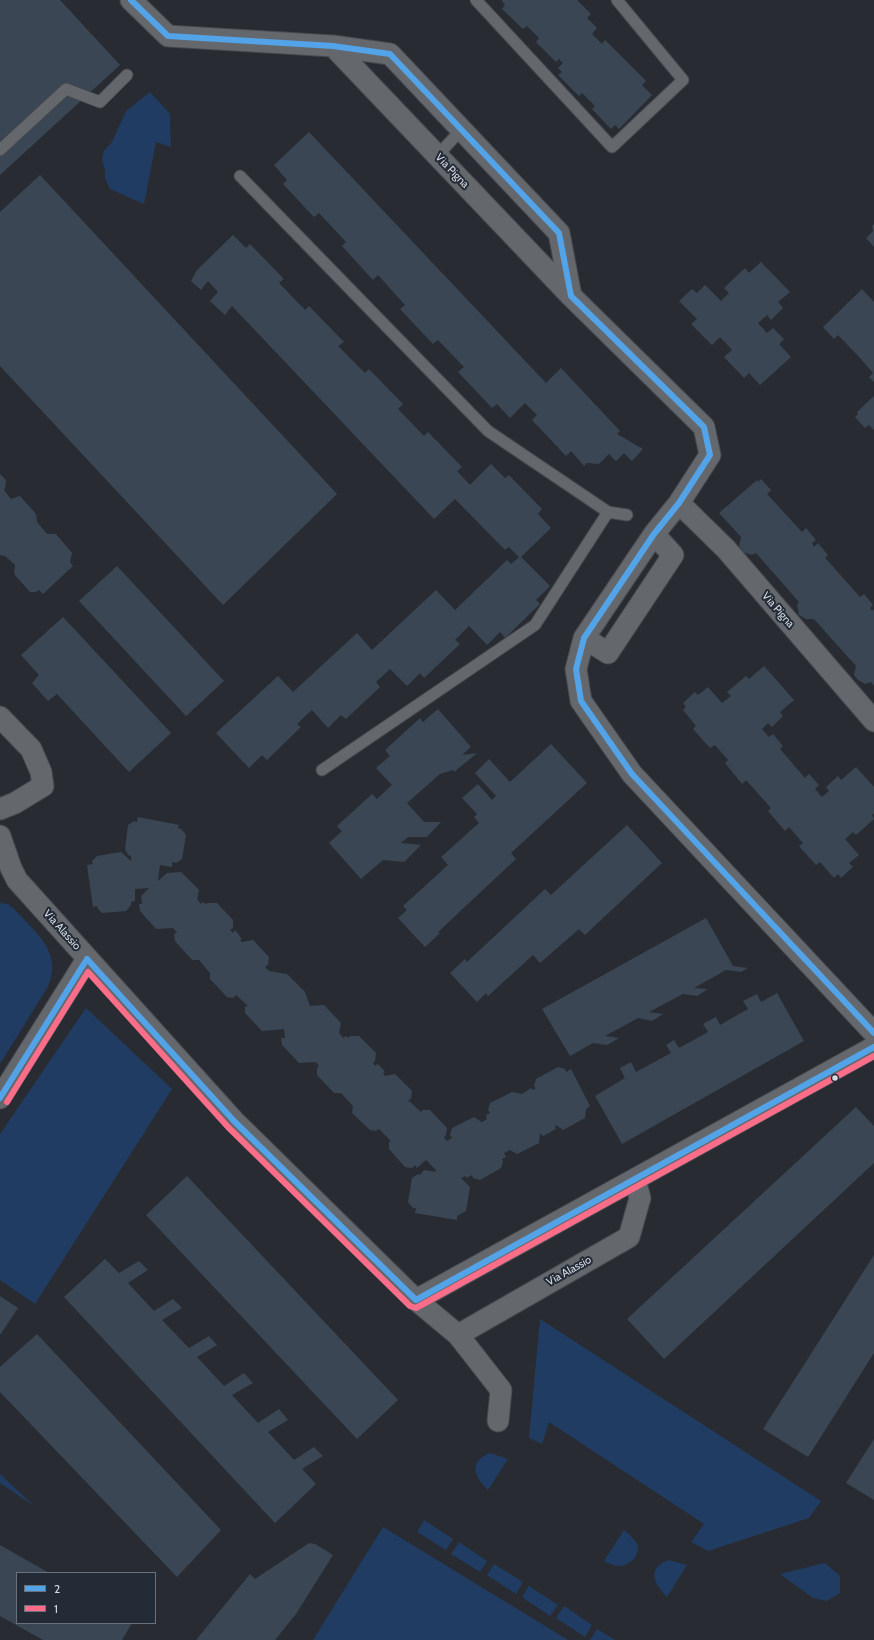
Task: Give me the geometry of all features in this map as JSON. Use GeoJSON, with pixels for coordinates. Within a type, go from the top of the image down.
{"type":"FeatureCollection","features":[{"type":"Feature","properties":{"kind":"street"},"geometry":{"type":"LineString","coordinates":[[131,0],[168,36],[333,46],[390,54],[559,233],[571,296]]}},
{"type":"Feature","properties":{"kind":"street","name":"Via Pigna"},"geometry":{"type":"LineString","coordinates":[[333,46],[571,296],[704,427],[710,455],[679,503],[654,534],[584,638],[576,669],[581,701],[632,774],[874,1033]]}},
{"type":"Feature","properties":{"kind":"street","name":"Via Pigna"},"geometry":{"type":"LineString","coordinates":[[679,503],[726,549],[874,721]]}},
{"type":"Feature","properties":{"kind":"street"},"geometry":{"type":"LineString","coordinates":[[584,638],[608,653],[673,555],[654,534]]}},
{"type":"Feature","properties":{"kind":"street"},"geometry":{"type":"LineString","coordinates":[[0,716],[31,749],[41,772],[43,786],[15,803],[0,809]]}},
{"type":"Feature","properties":{"kind":"street","name":"Via Alassio"},"geometry":{"type":"LineString","coordinates":[[0,836],[5,873],[17,880],[234,1121],[416,1300],[458,1335],[501,1390],[498,1422]]}},
{"type":"Feature","properties":{"kind":"street"},"geometry":{"type":"LineString","coordinates":[[0,1098],[87,958]]}},
{"type":"Feature","properties":{"kind":"street"},"geometry":{"type":"LineString","coordinates":[[416,1300],[874,1047]]}},
{"type":"Feature","properties":{"kind":"street","name":"Via Alassio"},"geometry":{"type":"LineString","coordinates":[[458,1335],[493,1313],[629,1237],[640,1198],[635,1180]]}},
{"type":"Feature","properties":{"kind":"lane"},"geometry":{"type":"LineString","coordinates":[[476,0],[612,147],[683,80],[617,0]]}},
{"type":"Feature","properties":{"kind":"lane"},"geometry":{"type":"LineString","coordinates":[[0,150],[66,89],[100,102],[128,75]]}},
{"type":"Feature","properties":{"kind":"lane"},"geometry":{"type":"LineString","coordinates":[[437,156],[462,129]]}},
{"type":"Feature","properties":{"kind":"lane"},"geometry":{"type":"LineString","coordinates":[[240,176],[488,432],[608,512],[627,515]]}},
{"type":"Feature","properties":{"kind":"lane"},"geometry":{"type":"LineString","coordinates":[[322,770],[535,625],[608,512]]}},
{"type":"Feature","properties":{"kind":"shaded area"},"geometry":{"type":"Polygon","coordinates":[[[150,92],[170,114],[171,147],[156,142],[144,204],[110,189],[105,178],[105,170],[102,159],[104,151],[112,142],[126,111],[150,92]]]}},
{"type":"Feature","properties":{"kind":"shaded area"},"geometry":{"type":"Polygon","coordinates":[[[0,903],[8,904],[13,908],[45,944],[50,954],[52,975],[47,988],[0,1064],[0,903]]]}},
{"type":"Feature","properties":{"kind":"shaded area"},"geometry":{"type":"Polygon","coordinates":[[[86,1008],[172,1089],[35,1304],[0,1280],[0,1134],[86,1008]]]}},
{"type":"Feature","properties":{"kind":"shaded area"},"geometry":{"type":"Polygon","coordinates":[[[540,1319],[821,1501],[809,1518],[708,1551],[691,1542],[704,1524],[549,1422],[542,1444],[529,1438],[540,1319]]]}},
{"type":"Feature","properties":{"kind":"shaded area"},"geometry":{"type":"Polygon","coordinates":[[[490,1453],[508,1459],[488,1490],[477,1475],[476,1465],[478,1461],[490,1453]]]}},
{"type":"Feature","properties":{"kind":"shaded area"},"geometry":{"type":"Polygon","coordinates":[[[0,1474],[34,1506],[0,1483],[0,1474]]]}},
{"type":"Feature","properties":{"kind":"shaded area"},"geometry":{"type":"Polygon","coordinates":[[[424,1520],[453,1539],[446,1550],[417,1532],[424,1520]]]}},
{"type":"Feature","properties":{"kind":"shaded area"},"geometry":{"type":"Polygon","coordinates":[[[383,1527],[568,1640],[313,1640],[383,1527]]]}},
{"type":"Feature","properties":{"kind":"shaded area"},"geometry":{"type":"Polygon","coordinates":[[[624,1530],[637,1544],[638,1548],[636,1556],[631,1562],[623,1566],[615,1566],[604,1561],[624,1530]]]}},
{"type":"Feature","properties":{"kind":"shaded area"},"geometry":{"type":"Polygon","coordinates":[[[459,1542],[487,1561],[480,1572],[451,1554],[459,1542]]]}},
{"type":"Feature","properties":{"kind":"shaded area"},"geometry":{"type":"Polygon","coordinates":[[[669,1560],[687,1565],[667,1597],[662,1592],[654,1577],[657,1567],[669,1560]]]}},
{"type":"Feature","properties":{"kind":"shaded area"},"geometry":{"type":"Polygon","coordinates":[[[825,1563],[840,1576],[840,1593],[827,1601],[813,1598],[780,1574],[825,1563]]]}},
{"type":"Feature","properties":{"kind":"shaded area"},"geometry":{"type":"Polygon","coordinates":[[[494,1564],[523,1582],[516,1594],[487,1575],[494,1564]]]}},
{"type":"Feature","properties":{"kind":"shaded area"},"geometry":{"type":"Polygon","coordinates":[[[529,1586],[558,1605],[550,1616],[522,1597],[529,1586]]]}},
{"type":"Feature","properties":{"kind":"shaded area"},"geometry":{"type":"Polygon","coordinates":[[[564,1606],[592,1625],[585,1637],[556,1618],[564,1606]]]}},
{"type":"Feature","properties":{"kind":"shaded area"},"geometry":{"type":"Polygon","coordinates":[[[597,1629],[615,1640],[590,1640],[597,1629]]]}},
{"type":"Feature","properties":{"kind":"building"},"geometry":{"type":"Polygon","coordinates":[[[0,0],[60,0],[120,65],[0,175],[0,0]]]}},
{"type":"Feature","properties":{"kind":"building"},"geometry":{"type":"Polygon","coordinates":[[[577,0],[591,14],[587,18],[597,28],[592,34],[602,44],[605,40],[646,81],[642,85],[652,95],[619,129],[615,125],[611,129],[592,109],[595,106],[582,93],[579,96],[558,75],[562,72],[558,68],[563,63],[559,59],[556,62],[536,42],[539,38],[527,26],[523,29],[502,9],[505,5],[502,1],[577,0]]]}},
{"type":"Feature","properties":{"kind":"building"},"geometry":{"type":"Polygon","coordinates":[[[309,132],[546,383],[561,368],[620,431],[617,434],[643,449],[632,461],[624,453],[616,461],[609,454],[599,464],[587,463],[584,466],[571,451],[566,456],[532,420],[537,415],[525,403],[510,418],[497,404],[492,408],[458,372],[464,367],[438,340],[433,344],[400,309],[405,305],[378,275],[373,280],[342,246],[346,242],[319,213],[314,217],[283,184],[287,180],[274,165],[309,132]]]}},
{"type":"Feature","properties":{"kind":"building"},"geometry":{"type":"Polygon","coordinates":[[[40,175],[337,494],[223,605],[0,366],[0,212],[40,175]]]}},
{"type":"Feature","properties":{"kind":"building"},"geometry":{"type":"Polygon","coordinates":[[[874,224],[874,247],[866,238],[873,231],[872,226],[874,224]]]}},
{"type":"Feature","properties":{"kind":"building"},"geometry":{"type":"Polygon","coordinates":[[[233,235],[246,248],[250,244],[284,279],[279,283],[305,310],[309,306],[344,342],[338,346],[365,373],[369,369],[403,404],[398,409],[424,436],[428,432],[462,467],[457,471],[470,485],[491,464],[505,478],[509,475],[542,509],[538,514],[551,528],[521,557],[550,586],[536,600],[540,604],[505,638],[500,632],[487,645],[469,626],[455,640],[460,644],[424,678],[420,673],[407,686],[390,669],[376,682],[380,687],[346,719],[341,715],[328,728],[312,710],[297,724],[301,727],[267,760],[262,755],[249,768],[216,733],[278,676],[293,692],[357,633],[372,650],[436,590],[455,610],[507,560],[511,564],[519,557],[509,547],[505,550],[455,499],[434,519],[232,306],[225,315],[210,301],[218,292],[208,281],[201,290],[191,281],[197,270],[233,235]]]}},
{"type":"Feature","properties":{"kind":"building"},"geometry":{"type":"Polygon","coordinates":[[[761,262],[790,292],[778,302],[783,308],[771,320],[767,315],[758,323],[767,333],[773,328],[784,339],[779,344],[791,357],[760,385],[749,373],[744,378],[724,357],[732,350],[720,337],[712,345],[691,324],[697,319],[679,301],[692,289],[697,293],[705,285],[721,301],[729,293],[724,288],[745,268],[749,273],[761,262]]]}},
{"type":"Feature","properties":{"kind":"building"},"geometry":{"type":"Polygon","coordinates":[[[862,289],[874,302],[874,382],[869,377],[873,373],[861,359],[838,335],[834,339],[823,327],[862,289]]]}},
{"type":"Feature","properties":{"kind":"building"},"geometry":{"type":"Polygon","coordinates":[[[874,396],[874,430],[869,425],[865,428],[855,417],[858,414],[857,412],[874,396]]]}},
{"type":"Feature","properties":{"kind":"building"},"geometry":{"type":"Polygon","coordinates":[[[0,474],[6,480],[4,490],[11,499],[20,496],[36,514],[37,522],[47,534],[56,534],[72,553],[70,562],[73,566],[43,594],[39,590],[36,592],[30,592],[14,574],[15,565],[5,556],[0,555],[0,474]]]}},
{"type":"Feature","properties":{"kind":"building"},"geometry":{"type":"Polygon","coordinates":[[[761,479],[771,490],[767,494],[802,532],[806,528],[816,540],[812,543],[814,547],[818,543],[828,555],[825,558],[860,597],[864,594],[873,605],[870,608],[872,611],[874,609],[874,686],[871,682],[865,684],[858,680],[854,675],[856,666],[814,619],[806,619],[799,615],[797,604],[799,602],[756,553],[752,555],[742,552],[739,546],[741,537],[719,513],[757,480],[758,482],[761,479]]]}},
{"type":"Feature","properties":{"kind":"building"},"geometry":{"type":"Polygon","coordinates":[[[117,566],[224,681],[186,716],[79,601],[117,566]]]}},
{"type":"Feature","properties":{"kind":"building"},"geometry":{"type":"Polygon","coordinates":[[[63,617],[171,733],[129,772],[57,694],[48,701],[32,683],[39,675],[21,655],[63,617]]]}},
{"type":"Feature","properties":{"kind":"building"},"geometry":{"type":"Polygon","coordinates":[[[764,666],[794,700],[780,712],[783,716],[772,727],[768,723],[762,729],[769,737],[773,734],[783,746],[780,749],[805,778],[809,774],[819,785],[815,789],[822,797],[829,791],[826,787],[838,776],[841,780],[856,767],[874,787],[874,813],[872,815],[874,819],[856,835],[853,832],[845,839],[859,855],[849,863],[853,867],[841,878],[838,874],[834,878],[820,862],[816,865],[799,846],[803,843],[789,827],[785,831],[768,811],[771,808],[746,780],[742,784],[725,763],[728,760],[715,745],[710,748],[693,729],[696,726],[683,710],[686,707],[683,703],[695,692],[698,695],[708,687],[722,703],[731,696],[727,692],[746,676],[749,679],[764,666]]]}},
{"type":"Feature","properties":{"kind":"building"},"geometry":{"type":"Polygon","coordinates":[[[438,709],[471,747],[462,755],[477,753],[454,772],[453,770],[440,774],[407,803],[424,822],[441,822],[427,837],[408,837],[401,843],[421,845],[404,862],[383,860],[361,879],[329,843],[342,831],[337,826],[372,794],[377,799],[392,785],[376,768],[390,756],[385,750],[420,718],[423,722],[438,709]]]}},
{"type":"Feature","properties":{"kind":"building"},"geometry":{"type":"Polygon","coordinates":[[[551,744],[587,783],[511,853],[516,859],[438,932],[440,933],[425,947],[398,918],[407,910],[403,906],[448,865],[441,857],[479,823],[474,817],[477,814],[462,798],[478,784],[492,800],[496,796],[475,773],[489,759],[510,782],[551,744]]]}},
{"type":"Feature","properties":{"kind":"building"},"geometry":{"type":"Polygon","coordinates":[[[138,817],[179,825],[178,828],[181,829],[186,835],[182,859],[176,863],[172,862],[172,867],[160,865],[158,881],[167,873],[181,872],[199,890],[197,899],[201,904],[203,902],[205,904],[217,903],[233,920],[233,928],[230,930],[233,933],[235,930],[242,939],[240,940],[242,942],[253,940],[269,957],[268,965],[265,967],[269,971],[287,974],[305,992],[310,1006],[324,1005],[341,1023],[339,1033],[343,1038],[346,1036],[348,1038],[350,1036],[359,1036],[376,1053],[375,1061],[373,1063],[375,1066],[378,1064],[385,1072],[383,1073],[385,1076],[395,1074],[412,1091],[411,1099],[408,1100],[421,1112],[423,1110],[430,1110],[447,1128],[446,1135],[444,1137],[447,1141],[452,1138],[450,1135],[452,1128],[474,1117],[482,1122],[487,1119],[486,1115],[490,1113],[488,1110],[490,1103],[512,1092],[522,1094],[531,1088],[533,1090],[536,1088],[534,1086],[536,1079],[558,1067],[565,1069],[566,1072],[571,1069],[590,1106],[586,1109],[585,1118],[563,1130],[556,1125],[556,1129],[543,1136],[540,1133],[539,1143],[517,1154],[510,1150],[504,1153],[506,1157],[502,1159],[503,1162],[501,1168],[480,1180],[473,1178],[472,1175],[467,1178],[466,1176],[461,1178],[470,1187],[466,1211],[457,1216],[457,1220],[415,1213],[416,1208],[413,1208],[408,1202],[412,1178],[418,1174],[420,1175],[424,1170],[435,1172],[436,1170],[426,1160],[417,1168],[415,1165],[412,1168],[405,1167],[389,1149],[389,1142],[391,1141],[379,1129],[376,1131],[370,1130],[352,1113],[353,1106],[341,1093],[334,1093],[317,1075],[317,1068],[319,1066],[316,1062],[299,1063],[282,1045],[281,1038],[285,1038],[284,1029],[262,1031],[245,1013],[245,1007],[248,1006],[236,995],[233,998],[227,997],[210,979],[210,973],[199,960],[192,960],[175,941],[174,934],[177,932],[173,928],[156,929],[140,911],[139,904],[142,904],[141,896],[149,888],[135,889],[135,901],[131,902],[131,905],[126,911],[102,913],[97,906],[93,907],[87,865],[93,864],[92,861],[97,856],[121,852],[131,861],[131,856],[128,855],[125,849],[128,825],[134,821],[137,822],[138,817]]]}},
{"type":"Feature","properties":{"kind":"building"},"geometry":{"type":"Polygon","coordinates":[[[627,825],[662,863],[585,935],[579,929],[540,963],[533,955],[488,996],[486,993],[477,1002],[450,973],[465,959],[467,962],[545,889],[551,895],[627,825]]]}},
{"type":"Feature","properties":{"kind":"building"},"geometry":{"type":"Polygon","coordinates":[[[706,918],[733,966],[748,968],[741,972],[726,970],[694,988],[708,989],[697,996],[683,994],[649,1012],[663,1014],[652,1021],[638,1018],[605,1036],[619,1038],[607,1045],[593,1043],[570,1056],[542,1009],[706,918]]]}},
{"type":"Feature","properties":{"kind":"building"},"geometry":{"type":"Polygon","coordinates":[[[777,993],[804,1041],[622,1144],[595,1096],[625,1078],[620,1068],[631,1062],[636,1072],[671,1053],[666,1045],[674,1040],[679,1048],[708,1032],[703,1024],[716,1017],[720,1025],[748,1009],[743,1001],[757,994],[761,1002],[777,993]]]}},
{"type":"Feature","properties":{"kind":"building"},"geometry":{"type":"Polygon","coordinates":[[[856,1107],[874,1126],[874,1163],[664,1359],[627,1319],[856,1107]]]}},
{"type":"Feature","properties":{"kind":"building"},"geometry":{"type":"Polygon","coordinates":[[[187,1176],[398,1400],[357,1439],[146,1215],[187,1176]]]}},
{"type":"Feature","properties":{"kind":"building"},"geometry":{"type":"Polygon","coordinates":[[[874,1255],[874,1353],[808,1457],[763,1429],[874,1255]]]}},
{"type":"Feature","properties":{"kind":"building"},"geometry":{"type":"Polygon","coordinates":[[[105,1259],[119,1273],[139,1261],[148,1270],[128,1283],[154,1311],[173,1299],[182,1308],[162,1320],[189,1348],[209,1336],[217,1345],[197,1357],[224,1386],[244,1373],[253,1383],[232,1395],[258,1423],[279,1409],[288,1420],[268,1432],[294,1460],[314,1447],[323,1456],[302,1469],[316,1484],[275,1523],[64,1297],[105,1259]]]}},
{"type":"Feature","properties":{"kind":"building"},"geometry":{"type":"Polygon","coordinates":[[[0,1296],[18,1308],[0,1335],[0,1296]]]}},
{"type":"Feature","properties":{"kind":"building"},"geometry":{"type":"Polygon","coordinates":[[[37,1334],[221,1530],[177,1577],[0,1392],[0,1367],[37,1334]]]}},
{"type":"Feature","properties":{"kind":"building"},"geometry":{"type":"Polygon","coordinates":[[[874,1439],[874,1500],[846,1483],[874,1439]]]}},
{"type":"Feature","properties":{"kind":"building"},"geometry":{"type":"Polygon","coordinates":[[[309,1543],[315,1544],[333,1555],[296,1614],[275,1640],[196,1640],[250,1574],[255,1579],[309,1543]]]}},
{"type":"Feature","properties":{"kind":"building"},"geometry":{"type":"Polygon","coordinates":[[[0,1545],[47,1572],[16,1572],[16,1624],[131,1624],[122,1640],[43,1640],[0,1616],[0,1545]]]}},
{"type":"Feature","properties":{"kind":"transit line","name":"2"},"geometry":{"type":"LineString","coordinates":[[131,0],[168,36],[333,46],[390,54],[559,233],[571,296],[704,427],[710,455],[679,503],[654,534],[584,638],[576,669],[581,701],[632,774],[874,1033]]}},
{"type":"Feature","properties":{"kind":"transit line","name":"2"},"geometry":{"type":"LineString","coordinates":[[0,1098],[87,959],[234,1121],[416,1300],[874,1047]]}},
{"type":"Feature","properties":{"kind":"transit line","name":"1"},"geometry":{"type":"LineString","coordinates":[[7,1102],[88,972],[228,1127],[410,1306],[416,1308],[874,1056]]}}]}
